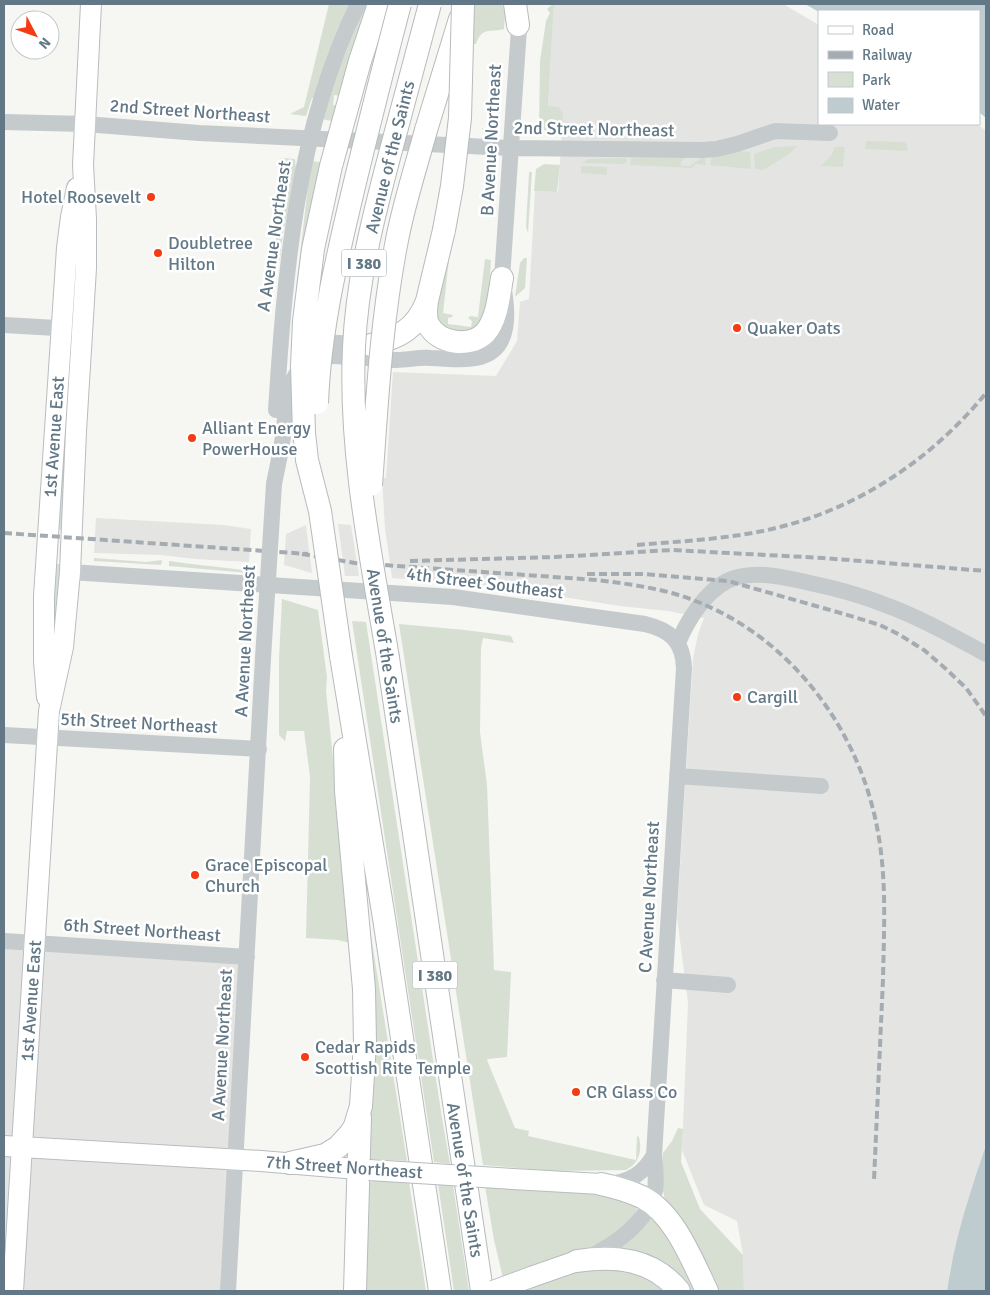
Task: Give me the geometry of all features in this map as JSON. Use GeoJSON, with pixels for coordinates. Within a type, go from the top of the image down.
{"type":"FeatureCollection","features":[{"type":"Feature","properties":{"kind":"highway"},"geometry":{"type":"LineString","coordinates":[[320,511],[307,460],[304,433],[302,366],[304,320],[317,225],[331,166],[360,61],[380,4]]}},
{"type":"Feature","properties":{"kind":"highway","name":"Avenue of the Saints"},"geometry":{"type":"LineString","coordinates":[[320,511],[316,417],[318,375],[328,303],[345,224],[400,4]]}},
{"type":"Feature","properties":{"kind":"highway","name":"Avenue of the Saints"},"geometry":{"type":"LineString","coordinates":[[430,4],[378,197],[362,274],[354,354],[355,413],[366,529],[388,658],[482,1291]]}},
{"type":"Feature","properties":{"kind":"highway"},"geometry":{"type":"LineString","coordinates":[[444,67],[458,4]]}},
{"type":"Feature","properties":{"kind":"highway"},"geometry":{"type":"LineString","coordinates":[[366,529],[380,362],[397,240],[444,67],[464,4]]}},
{"type":"Feature","properties":{"kind":"highway"},"geometry":{"type":"LineString","coordinates":[[371,345],[411,328],[421,316],[427,301],[444,230],[452,186],[460,118],[464,4]]}},
{"type":"Feature","properties":{"kind":"highway"},"geometry":{"type":"LineString","coordinates":[[427,301],[428,323],[432,330],[448,340],[468,342],[477,338],[489,326],[502,278]]}},
{"type":"Feature","properties":{"kind":"highway","name":"I 380"},"geometry":{"type":"LineString","coordinates":[[320,511],[440,1291]]}},
{"type":"Feature","properties":{"kind":"highway"},"geometry":{"type":"LineString","coordinates":[[343,666],[346,791],[364,989],[365,1043],[361,1106],[364,1170],[356,1291]]}},
{"type":"Feature","properties":{"kind":"highway"},"geometry":{"type":"LineString","coordinates":[[453,1102],[495,1275],[501,1291]]}},
{"type":"Feature","properties":{"kind":"highway"},"geometry":{"type":"LineString","coordinates":[[290,1163],[325,1155],[338,1147],[355,1126],[361,1106]]}},
{"type":"Feature","properties":{"kind":"highway"},"geometry":{"type":"LineString","coordinates":[[601,1184],[634,1194],[651,1202],[661,1211],[680,1238],[707,1291]]}},
{"type":"Feature","properties":{"kind":"highway"},"geometry":{"type":"LineString","coordinates":[[578,1261],[613,1258],[640,1263],[653,1268],[665,1276],[679,1291]]}},
{"type":"Feature","properties":{"kind":"main road","name":"1st Avenue East"},"geometry":{"type":"LineString","coordinates":[[50,711],[44,661],[44,596],[53,446],[86,244],[83,164],[91,4]]}},
{"type":"Feature","properties":{"kind":"main road","name":"1st Avenue East"},"geometry":{"type":"LineString","coordinates":[[13,1291],[13,1146],[35,943],[50,711],[63,647],[70,572],[72,329]]}},
{"type":"Feature","properties":{"kind":"main road","name":"7th Street Northeast"},"geometry":{"type":"LineString","coordinates":[[13,1146],[601,1184]]}},
{"type":"Feature","properties":{"kind":"main road"},"geometry":{"type":"LineString","coordinates":[[493,1291],[578,1261]]}},
{"type":"Feature","properties":{"kind":"street","name":"A Avenue Northeast"},"geometry":{"type":"LineString","coordinates":[[228,1291],[281,330],[292,232],[309,138],[345,32],[358,4]]}},
{"type":"Feature","properties":{"kind":"street","name":"B Avenue Northeast"},"geometry":{"type":"LineString","coordinates":[[429,358],[475,358],[484,356],[497,345],[506,328],[506,301],[502,278],[518,11]]}},
{"type":"Feature","properties":{"kind":"street","name":"2nd Street Northeast"},"geometry":{"type":"LineString","coordinates":[[4,122],[85,124],[199,133],[511,148],[702,150],[737,144],[776,131],[830,133]]}},
{"type":"Feature","properties":{"kind":"street"},"geometry":{"type":"LineString","coordinates":[[4,325],[72,329]]}},
{"type":"Feature","properties":{"kind":"street"},"geometry":{"type":"LineString","coordinates":[[281,330],[288,336],[300,341],[371,345],[429,358]]}},
{"type":"Feature","properties":{"kind":"street"},"geometry":{"type":"LineString","coordinates":[[274,484],[285,427],[288,392],[292,380],[304,365],[322,356],[394,360],[429,358]]}},
{"type":"Feature","properties":{"kind":"street","name":"4th Street Southeast"},"geometry":{"type":"LineString","coordinates":[[70,572],[453,597],[645,624],[666,632],[678,643]]}},
{"type":"Feature","properties":{"kind":"street"},"geometry":{"type":"LineString","coordinates":[[678,643],[704,600],[728,581],[753,576],[776,575],[825,586],[883,603],[986,654]]}},
{"type":"Feature","properties":{"kind":"street","name":"C Avenue Northeast"},"geometry":{"type":"LineString","coordinates":[[651,1202],[656,1184],[654,1155],[684,668],[684,658],[678,643]]}},
{"type":"Feature","properties":{"kind":"street","name":"5th Street Northeast"},"geometry":{"type":"LineString","coordinates":[[4,735],[259,750]]}},
{"type":"Feature","properties":{"kind":"street"},"geometry":{"type":"LineString","coordinates":[[677,776],[821,786]]}},
{"type":"Feature","properties":{"kind":"street","name":"6th Street Northeast"},"geometry":{"type":"LineString","coordinates":[[4,941],[247,957]]}},
{"type":"Feature","properties":{"kind":"street"},"geometry":{"type":"LineString","coordinates":[[664,980],[728,985]]}},
{"type":"Feature","properties":{"kind":"street","name":"7th Street Northeast"},"geometry":{"type":"LineString","coordinates":[[601,1184],[616,1183],[634,1178],[645,1169],[654,1155]]}},
{"type":"Feature","properties":{"kind":"street"},"geometry":{"type":"LineString","coordinates":[[578,1261],[599,1252],[618,1240],[638,1221],[651,1202]]}},
{"type":"Feature","properties":{"kind":"shaded area"},"geometry":{"type":"Polygon","coordinates":[[[783,4],[818,24],[818,125],[978,125],[986,131],[986,1144],[968,1200],[950,1270],[947,1291],[744,1291],[743,1255],[737,1221],[704,1205],[682,1150],[688,1003],[677,917],[693,659],[698,634],[704,618],[668,611],[620,606],[500,587],[392,578],[385,528],[382,478],[386,478],[393,372],[496,376],[517,341],[520,302],[529,299],[535,191],[558,192],[562,131],[548,107],[554,5],[783,4]]]}},
{"type":"Feature","properties":{"kind":"shaded area"},"geometry":{"type":"Polygon","coordinates":[[[96,518],[224,525],[251,529],[249,562],[161,555],[94,553],[96,518]]]}},
{"type":"Feature","properties":{"kind":"shaded area"},"geometry":{"type":"Polygon","coordinates":[[[338,524],[351,525],[359,576],[345,576],[338,524]]]}},
{"type":"Feature","properties":{"kind":"shaded area"},"geometry":{"type":"Polygon","coordinates":[[[306,525],[312,573],[284,565],[286,534],[306,525]]]}},
{"type":"Feature","properties":{"kind":"shaded area"},"geometry":{"type":"Polygon","coordinates":[[[4,941],[247,957],[229,1291],[4,1291],[4,941]]]}},
{"type":"Feature","properties":{"kind":"green space"},"geometry":{"type":"Polygon","coordinates":[[[329,4],[351,4],[315,99],[312,98],[306,116],[290,114],[304,107],[329,4]]]}},
{"type":"Feature","properties":{"kind":"green space"},"geometry":{"type":"Polygon","coordinates":[[[365,4],[373,4],[347,86],[342,86],[342,96],[334,95],[333,105],[342,106],[337,122],[322,119],[332,87],[365,4]]]}},
{"type":"Feature","properties":{"kind":"green space"},"geometry":{"type":"Polygon","coordinates":[[[472,4],[502,4],[505,14],[504,29],[484,32],[478,38],[476,44],[472,44],[472,4]]]}},
{"type":"Feature","properties":{"kind":"green space"},"geometry":{"type":"Polygon","coordinates":[[[553,4],[556,4],[554,5],[548,106],[559,107],[563,115],[562,133],[546,131],[539,127],[540,61],[546,21],[550,13],[547,9],[553,4]]]}},
{"type":"Feature","properties":{"kind":"green space"},"geometry":{"type":"Polygon","coordinates":[[[496,116],[499,117],[496,129],[489,135],[484,135],[482,128],[488,128],[488,125],[495,122],[496,116]]]}},
{"type":"Feature","properties":{"kind":"green space"},"geometry":{"type":"Polygon","coordinates":[[[866,141],[902,142],[906,143],[908,149],[907,151],[865,149],[866,141]]]}},
{"type":"Feature","properties":{"kind":"green space"},"geometry":{"type":"Polygon","coordinates":[[[797,146],[788,155],[763,170],[755,169],[754,154],[774,147],[797,146]]]}},
{"type":"Feature","properties":{"kind":"green space"},"geometry":{"type":"Polygon","coordinates":[[[835,147],[845,147],[843,167],[821,166],[832,154],[835,147]]]}},
{"type":"Feature","properties":{"kind":"green space"},"geometry":{"type":"Polygon","coordinates":[[[738,151],[750,152],[751,169],[710,165],[712,156],[738,151]]]}},
{"type":"Feature","properties":{"kind":"green space"},"geometry":{"type":"Polygon","coordinates":[[[683,156],[685,158],[680,163],[682,166],[690,166],[705,157],[706,165],[696,164],[692,168],[630,165],[631,158],[683,156]]]}},
{"type":"Feature","properties":{"kind":"green space"},"geometry":{"type":"Polygon","coordinates":[[[280,158],[295,159],[296,169],[283,234],[280,260],[275,259],[278,201],[285,201],[287,174],[280,173],[280,158]]]}},
{"type":"Feature","properties":{"kind":"green space"},"geometry":{"type":"Polygon","coordinates":[[[626,158],[627,161],[624,164],[582,163],[588,159],[626,158]]]}},
{"type":"Feature","properties":{"kind":"green space"},"geometry":{"type":"Polygon","coordinates":[[[311,161],[326,163],[299,288],[296,288],[311,161]]]}},
{"type":"Feature","properties":{"kind":"green space"},"geometry":{"type":"Polygon","coordinates":[[[544,164],[560,165],[557,192],[534,191],[536,169],[544,164]]]}},
{"type":"Feature","properties":{"kind":"green space"},"geometry":{"type":"Polygon","coordinates":[[[581,166],[607,167],[607,175],[581,173],[581,166]]]}},
{"type":"Feature","properties":{"kind":"green space"},"geometry":{"type":"Polygon","coordinates":[[[529,172],[532,172],[528,233],[526,227],[529,172]]]}},
{"type":"Feature","properties":{"kind":"green space"},"geometry":{"type":"Polygon","coordinates":[[[445,258],[449,259],[443,313],[453,315],[448,318],[448,324],[471,327],[472,321],[468,318],[470,316],[478,317],[485,259],[491,260],[488,309],[479,328],[458,334],[441,325],[434,312],[445,258]]]}},
{"type":"Feature","properties":{"kind":"green space"},"geometry":{"type":"Polygon","coordinates":[[[524,258],[527,258],[525,288],[515,297],[520,263],[524,258]]]}},
{"type":"Feature","properties":{"kind":"green space"},"geometry":{"type":"Polygon","coordinates":[[[65,417],[67,455],[65,530],[55,529],[65,417]]]}},
{"type":"Feature","properties":{"kind":"green space"},"geometry":{"type":"Polygon","coordinates":[[[94,558],[146,562],[162,560],[161,565],[94,561],[94,558]]]}},
{"type":"Feature","properties":{"kind":"green space"},"geometry":{"type":"Polygon","coordinates":[[[169,561],[249,571],[249,573],[169,566],[169,561]]]}},
{"type":"Feature","properties":{"kind":"green space"},"geometry":{"type":"Polygon","coordinates":[[[54,564],[63,564],[58,627],[52,626],[54,564]]]}},
{"type":"Feature","properties":{"kind":"green space"},"geometry":{"type":"Polygon","coordinates":[[[282,599],[318,610],[327,677],[326,691],[350,943],[338,940],[306,938],[310,777],[304,731],[287,731],[285,741],[279,735],[279,659],[282,599]]]}},
{"type":"Feature","properties":{"kind":"green space"},"geometry":{"type":"Polygon","coordinates":[[[352,621],[366,622],[450,1164],[434,1162],[352,621]]]}},
{"type":"Feature","properties":{"kind":"green space"},"geometry":{"type":"Polygon","coordinates":[[[399,624],[511,636],[514,643],[483,638],[481,648],[480,732],[487,785],[494,970],[511,972],[507,1057],[487,1060],[515,1128],[529,1131],[528,1136],[636,1160],[637,1136],[640,1142],[639,1156],[634,1164],[626,1170],[553,1171],[483,1165],[399,624]]]}},
{"type":"Feature","properties":{"kind":"green space"},"geometry":{"type":"Polygon","coordinates":[[[368,917],[407,1161],[369,1159],[372,1098],[368,917]]]}},
{"type":"Feature","properties":{"kind":"green space"},"geometry":{"type":"Polygon","coordinates":[[[678,1128],[683,1129],[681,1162],[700,1209],[743,1255],[744,1291],[714,1291],[665,1200],[661,1176],[663,1153],[672,1141],[678,1128]]]}},
{"type":"Feature","properties":{"kind":"green space"},"geometry":{"type":"Polygon","coordinates":[[[375,1180],[409,1182],[426,1291],[360,1291],[368,1183],[375,1180]]]}},
{"type":"Feature","properties":{"kind":"green space"},"geometry":{"type":"Polygon","coordinates":[[[438,1184],[453,1185],[469,1291],[454,1291],[438,1184]]]}},
{"type":"Feature","properties":{"kind":"green space"},"geometry":{"type":"Polygon","coordinates":[[[485,1186],[587,1191],[634,1204],[637,1209],[629,1222],[598,1243],[557,1260],[503,1278],[494,1240],[485,1186]]]}},
{"type":"Feature","properties":{"kind":"green space"},"geometry":{"type":"Polygon","coordinates":[[[650,1216],[665,1228],[699,1291],[686,1291],[617,1251],[650,1216]]]}},
{"type":"Feature","properties":{"kind":"green space"},"geometry":{"type":"Polygon","coordinates":[[[628,1266],[671,1291],[517,1291],[567,1273],[628,1266]]]}},
{"type":"Feature","properties":{"kind":"water"},"geometry":{"type":"Polygon","coordinates":[[[805,4],[986,4],[986,118],[980,113],[980,10],[818,11],[805,4]]]}},
{"type":"Feature","properties":{"kind":"water"},"geometry":{"type":"Polygon","coordinates":[[[986,1145],[986,1291],[947,1291],[958,1235],[986,1145]]]}},
{"type":"Feature","properties":{"kind":"railway"},"geometry":{"type":"LineString","coordinates":[[637,545],[759,532],[807,519],[836,508],[892,478],[918,459],[965,417],[986,393]]}},
{"type":"Feature","properties":{"kind":"railway"},"geometry":{"type":"LineString","coordinates":[[4,533],[308,554]]}},
{"type":"Feature","properties":{"kind":"railway"},"geometry":{"type":"LineString","coordinates":[[410,561],[555,557],[672,550],[823,558],[986,571]]}},
{"type":"Feature","properties":{"kind":"railway"},"geometry":{"type":"LineString","coordinates":[[302,554],[355,563],[597,580],[668,592],[707,606],[744,626],[776,650],[806,680],[830,712],[851,748],[866,787],[880,846],[884,884],[884,941],[874,1180]]}},
{"type":"Feature","properties":{"kind":"railway"},"geometry":{"type":"LineString","coordinates":[[587,574],[644,574],[728,581],[880,625],[924,650],[966,688],[986,716]]}},
{"type":"Feature","properties":{"kind":"place","name":"Hotel Roosevelt"},"geometry":{"type":"Point","coordinates":[151,197]}},
{"type":"Feature","properties":{"kind":"place","name":"Doubletree Hilton"},"geometry":{"type":"Point","coordinates":[158,253]}},
{"type":"Feature","properties":{"kind":"place","name":"Quaker Oats"},"geometry":{"type":"Point","coordinates":[737,328]}},
{"type":"Feature","properties":{"kind":"place","name":"Alliant Energy PowerHouse"},"geometry":{"type":"Point","coordinates":[192,438]}},
{"type":"Feature","properties":{"kind":"place","name":"Cargill"},"geometry":{"type":"Point","coordinates":[737,697]}},
{"type":"Feature","properties":{"kind":"place","name":"Grace Episcopal Church"},"geometry":{"type":"Point","coordinates":[195,875]}},
{"type":"Feature","properties":{"kind":"place","name":"Cedar Rapids Scottish Rite Temple"},"geometry":{"type":"Point","coordinates":[305,1057]}},
{"type":"Feature","properties":{"kind":"place","name":"CR Glass Co"},"geometry":{"type":"Point","coordinates":[576,1092]}}]}
